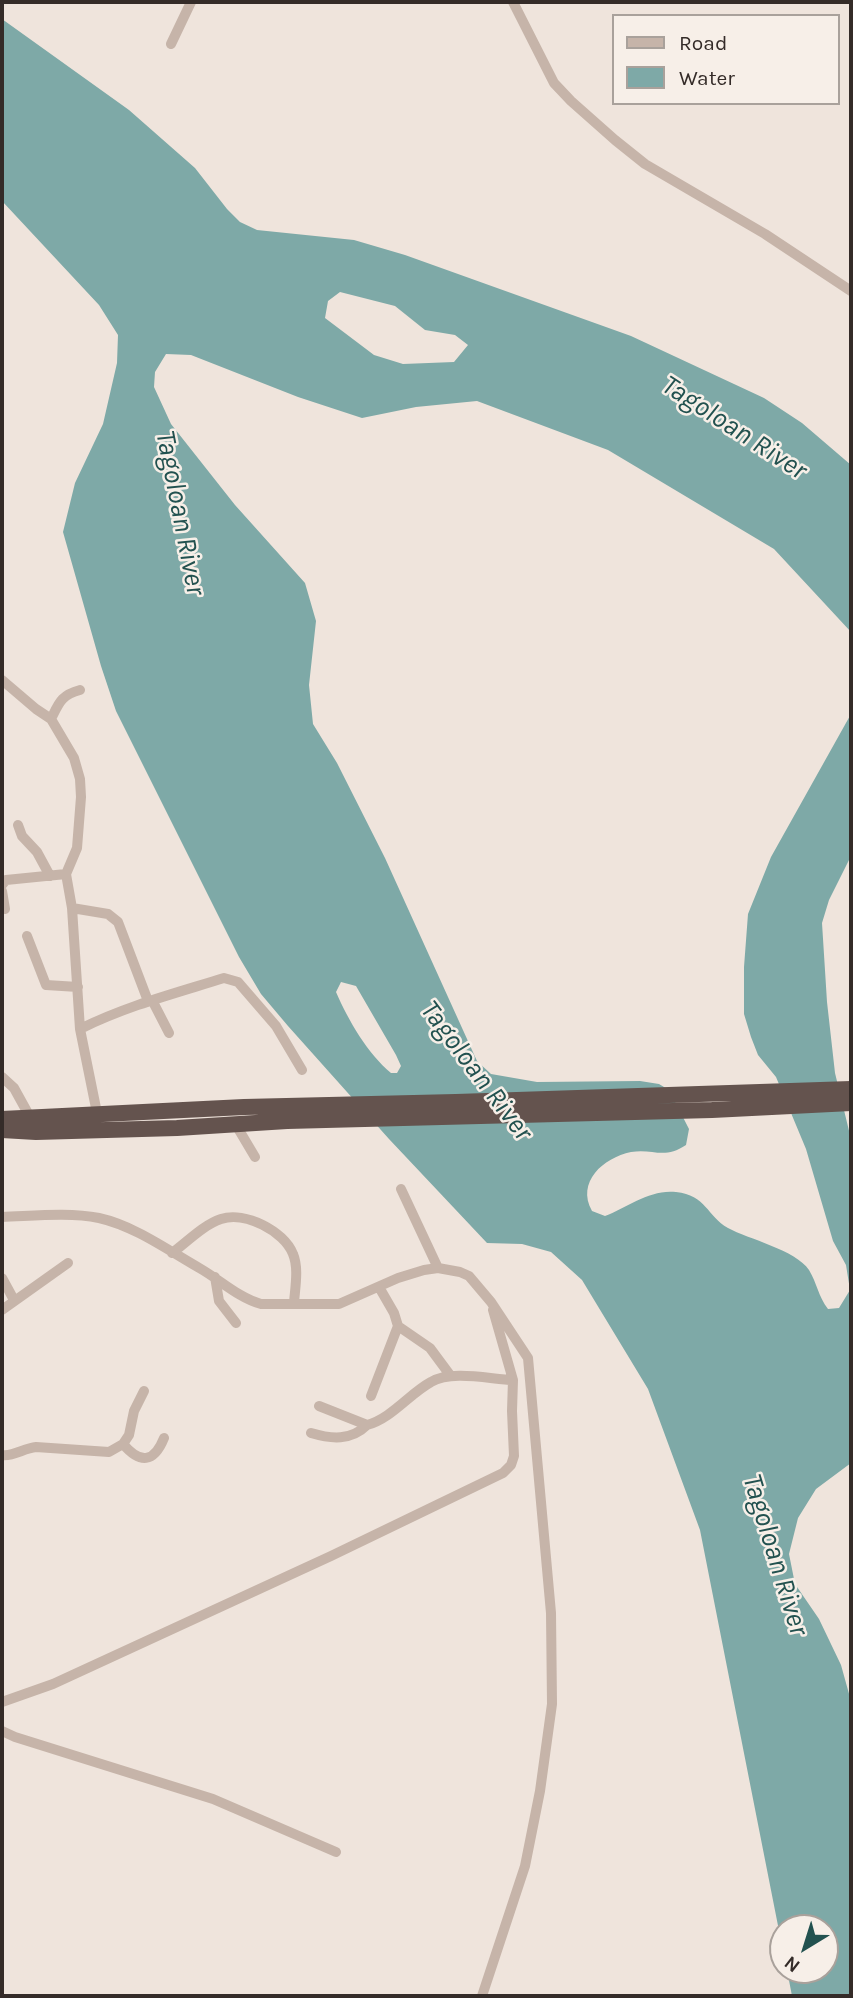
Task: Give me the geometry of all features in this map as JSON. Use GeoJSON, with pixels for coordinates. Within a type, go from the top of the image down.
{"type":"FeatureCollection","features":[{"type":"Feature","properties":{"kind":"highway"},"geometry":{"type":"LineString","coordinates":[[2,1130],[36,1132],[236,1125],[352,1112],[851,1088]]}},
{"type":"Feature","properties":{"kind":"highway"},"geometry":{"type":"LineString","coordinates":[[2,1119],[244,1107],[352,1112],[712,1110],[851,1103]]}},
{"type":"Feature","properties":{"kind":"street"},"geometry":{"type":"LineString","coordinates":[[171,44],[191,2]]}},
{"type":"Feature","properties":{"kind":"street"},"geometry":{"type":"LineString","coordinates":[[513,2],[554,83],[615,140],[645,164],[765,234],[851,291]]}},
{"type":"Feature","properties":{"kind":"street"},"geometry":{"type":"LineString","coordinates":[[2,680],[51,719],[74,758],[80,779],[78,848],[66,874],[72,908],[80,1029],[97,1113]]}},
{"type":"Feature","properties":{"kind":"street"},"geometry":{"type":"LineString","coordinates":[[51,719],[63,697],[80,690]]}},
{"type":"Feature","properties":{"kind":"street"},"geometry":{"type":"LineString","coordinates":[[18,825],[22,836],[37,852],[50,876]]}},
{"type":"Feature","properties":{"kind":"street"},"geometry":{"type":"LineString","coordinates":[[2,885],[6,880],[66,874]]}},
{"type":"Feature","properties":{"kind":"street"},"geometry":{"type":"LineString","coordinates":[[2,891],[5,909]]}},
{"type":"Feature","properties":{"kind":"street"},"geometry":{"type":"LineString","coordinates":[[72,908],[108,914],[118,922],[150,1001],[169,1033]]}},
{"type":"Feature","properties":{"kind":"street"},"geometry":{"type":"LineString","coordinates":[[27,936],[46,985],[78,987]]}},
{"type":"Feature","properties":{"kind":"street"},"geometry":{"type":"LineString","coordinates":[[80,1029],[105,1016],[225,978],[238,982],[276,1026],[302,1070]]}},
{"type":"Feature","properties":{"kind":"street"},"geometry":{"type":"LineString","coordinates":[[2,1077],[14,1088],[30,1118]]}},
{"type":"Feature","properties":{"kind":"street"},"geometry":{"type":"LineString","coordinates":[[236,1125],[255,1157]]}},
{"type":"Feature","properties":{"kind":"street"},"geometry":{"type":"LineString","coordinates":[[401,1189],[438,1268]]}},
{"type":"Feature","properties":{"kind":"street"},"geometry":{"type":"LineString","coordinates":[[2,1217],[97,1217],[120,1224],[215,1277],[253,1302],[261,1304],[339,1304],[398,1278],[438,1268],[465,1273],[492,1303],[528,1358],[551,1613],[552,1704],[540,1791],[525,1866],[482,1996]]}},
{"type":"Feature","properties":{"kind":"street"},"geometry":{"type":"LineString","coordinates":[[172,1253],[219,1220],[230,1217],[257,1221],[268,1227],[293,1252],[294,1303]]}},
{"type":"Feature","properties":{"kind":"street"},"geometry":{"type":"LineString","coordinates":[[2,1310],[68,1263]]}},
{"type":"Feature","properties":{"kind":"street"},"geometry":{"type":"LineString","coordinates":[[215,1277],[219,1301],[236,1323]]}},
{"type":"Feature","properties":{"kind":"street"},"geometry":{"type":"LineString","coordinates":[[2,1278],[14,1300]]}},
{"type":"Feature","properties":{"kind":"street"},"geometry":{"type":"LineString","coordinates":[[379,1287],[398,1326],[429,1348],[450,1375]]}},
{"type":"Feature","properties":{"kind":"street"},"geometry":{"type":"LineString","coordinates":[[2,1702],[64,1679],[503,1473],[511,1465],[514,1456],[513,1380],[492,1303]]}},
{"type":"Feature","properties":{"kind":"street"},"geometry":{"type":"LineString","coordinates":[[371,1396],[398,1326]]}},
{"type":"Feature","properties":{"kind":"street"},"geometry":{"type":"LineString","coordinates":[[311,1433],[327,1438],[347,1437],[361,1432],[367,1425],[383,1418],[432,1381],[450,1375],[513,1380]]}},
{"type":"Feature","properties":{"kind":"street"},"geometry":{"type":"LineString","coordinates":[[3,1458],[26,1448],[109,1452],[123,1444],[129,1436],[134,1411],[144,1391]]}},
{"type":"Feature","properties":{"kind":"street"},"geometry":{"type":"LineString","coordinates":[[319,1406],[367,1425]]}},
{"type":"Feature","properties":{"kind":"street"},"geometry":{"type":"LineString","coordinates":[[123,1444],[136,1457],[143,1459],[151,1457],[164,1438]]}},
{"type":"Feature","properties":{"kind":"street"},"geometry":{"type":"LineString","coordinates":[[2,1731],[213,1799],[336,1852]]}},
{"type":"Feature","properties":{"kind":"water","name":"Tagoloan River"},"geometry":{"type":"Polygon","coordinates":[[[2,19],[129,110],[195,168],[240,222],[257,230],[354,240],[405,255],[631,336],[764,398],[802,423],[851,465],[851,632],[774,549],[608,450],[477,401],[416,407],[362,418],[298,397],[191,355],[166,354],[155,372],[154,387],[171,424],[235,505],[305,583],[316,621],[309,685],[313,724],[337,763],[385,858],[477,1061],[491,1074],[537,1082],[640,1081],[659,1084],[669,1090],[689,1129],[686,1145],[665,1153],[631,1152],[602,1166],[590,1181],[587,1190],[592,1211],[605,1216],[657,1193],[676,1192],[694,1197],[728,1228],[783,1251],[803,1263],[812,1275],[828,1309],[839,1308],[850,1290],[846,1265],[833,1241],[806,1149],[776,1077],[758,1055],[751,1037],[744,1014],[744,967],[748,914],[771,857],[851,714],[851,856],[829,900],[822,923],[835,1073],[851,1139],[851,1463],[816,1489],[798,1518],[789,1554],[795,1584],[819,1619],[841,1665],[851,1701],[851,1996],[792,1996],[790,1984],[839,1984],[839,1914],[776,1914],[700,1530],[648,1389],[582,1280],[551,1252],[522,1244],[487,1243],[389,1139],[261,994],[239,957],[116,711],[63,532],[75,483],[103,424],[117,363],[118,335],[99,305],[2,201],[2,19]],[[340,292],[328,301],[325,318],[374,355],[403,364],[454,362],[468,345],[455,335],[425,330],[395,306],[340,292]],[[341,982],[336,992],[367,1046],[391,1073],[397,1073],[401,1066],[396,1055],[356,986],[341,982]]]}}]}
